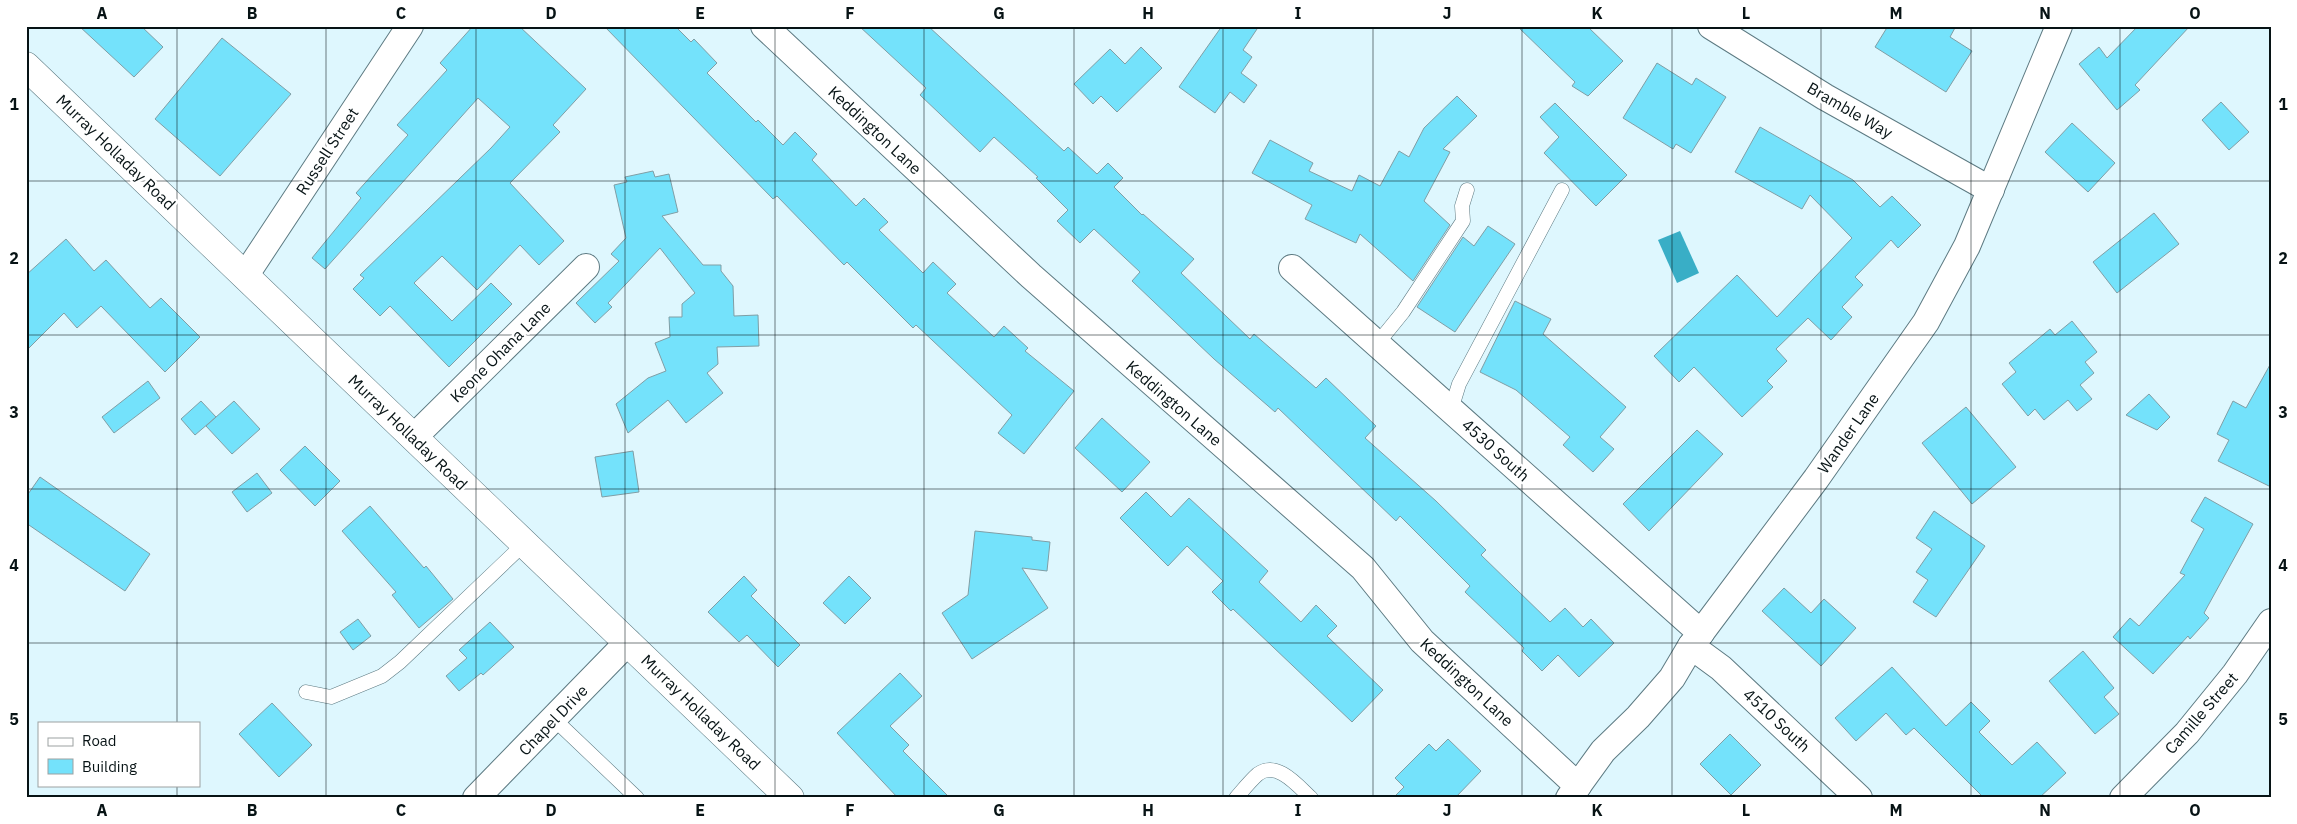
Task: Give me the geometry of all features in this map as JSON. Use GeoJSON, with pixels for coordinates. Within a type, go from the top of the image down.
{"type":"FeatureCollection","features":[{"type":"Feature","properties":{"kind":"street","name":"Russell Street"},"geometry":{"type":"LineString","coordinates":[[245,276],[410,26]]}},
{"type":"Feature","properties":{"kind":"street","name":"Keddington Lane"},"geometry":{"type":"LineString","coordinates":[[764,26],[1030,276],[1363,568],[1422,641],[1573,792]]}},
{"type":"Feature","properties":{"kind":"street","name":"Bramble Way"},"geometry":{"type":"LineString","coordinates":[[1711,26],[1825,97],[1991,190]]}},
{"type":"Feature","properties":{"kind":"street","name":"Wander Lane"},"geometry":{"type":"LineString","coordinates":[[1573,792],[1603,751],[1655,699],[1672,678],[1696,639],[1816,479],[1926,322],[1967,246],[2059,26]]}},
{"type":"Feature","properties":{"kind":"street","name":"Murray Holladay Road"},"geometry":{"type":"LineString","coordinates":[[26,66],[628,642],[777,792]]}},
{"type":"Feature","properties":{"kind":"street","name":"Keone Ohana Lane"},"geometry":{"type":"LineString","coordinates":[[414,437],[586,267]]}},
{"type":"Feature","properties":{"kind":"street","name":"4530 South"},"geometry":{"type":"LineString","coordinates":[[1292,268],[1451,410],[1696,639]]}},
{"type":"Feature","properties":{"kind":"street","name":"Camille Street"},"geometry":{"type":"LineString","coordinates":[[2123,798],[2187,733],[2235,674],[2271,622]]}},
{"type":"Feature","properties":{"kind":"street","name":"4510 South"},"geometry":{"type":"LineString","coordinates":[[1696,639],[1721,668],[1859,798]]}},
{"type":"Feature","properties":{"kind":"street","name":"Chapel Drive"},"geometry":{"type":"LineString","coordinates":[[476,798],[628,642]]}},
{"type":"Feature","properties":{"kind":"lane"},"geometry":{"type":"LineString","coordinates":[[1377,344],[1403,312],[1463,221],[1462,206],[1467,190]]}},
{"type":"Feature","properties":{"kind":"lane"},"geometry":{"type":"LineString","coordinates":[[1451,410],[1459,384],[1562,190]]}},
{"type":"Feature","properties":{"kind":"lane"},"geometry":{"type":"LineString","coordinates":[[306,692],[331,697],[382,676],[400,662],[525,543]]}},
{"type":"Feature","properties":{"kind":"lane"},"geometry":{"type":"LineString","coordinates":[[554,719],[637,798]]}},
{"type":"Feature","properties":{"kind":"lane"},"geometry":{"type":"LineString","coordinates":[[1236,798],[1258,774],[1267,770],[1282,773],[1310,798]]}},
{"type":"Feature","properties":{"kind":"water"},"geometry":{"type":"Polygon","coordinates":[[[1680,231],[1699,273],[1677,283],[1658,240],[1680,231]]]}},
{"type":"Feature","properties":{"kind":"building"},"geometry":{"type":"Polygon","coordinates":[[[79,26],[141,26],[163,47],[134,77],[79,26]]]}},
{"type":"Feature","properties":{"kind":"building"},"geometry":{"type":"Polygon","coordinates":[[[473,26],[519,26],[586,89],[553,125],[560,132],[510,183],[564,241],[539,265],[520,245],[477,290],[442,256],[414,283],[452,321],[491,283],[512,304],[449,367],[390,306],[380,316],[353,289],[364,278],[360,275],[491,148],[510,127],[478,98],[325,269],[312,258],[361,198],[356,193],[408,135],[397,125],[447,70],[440,63],[473,26]]]}},
{"type":"Feature","properties":{"kind":"building"},"geometry":{"type":"Polygon","coordinates":[[[604,26],[675,26],[691,42],[694,39],[717,63],[707,73],[756,122],[758,120],[783,145],[795,132],[817,154],[812,160],[856,206],[864,198],[888,222],[879,230],[923,273],[933,262],[956,284],[947,293],[994,337],[1004,326],[1028,348],[1025,351],[1074,391],[1024,454],[998,433],[1012,415],[916,325],[913,328],[847,262],[844,265],[777,196],[773,199],[604,26]]]}},
{"type":"Feature","properties":{"kind":"building"},"geometry":{"type":"Polygon","coordinates":[[[859,26],[928,26],[1064,151],[1068,147],[1097,174],[1108,163],[1123,178],[1114,187],[1142,215],[1194,259],[1181,273],[1250,339],[1254,334],[1316,388],[1326,378],[1376,426],[1365,438],[1436,501],[1486,550],[1481,555],[1550,622],[1565,608],[1583,627],[1591,619],[1614,643],[1579,677],[1558,655],[1542,671],[1522,651],[1524,648],[1465,592],[1470,586],[1400,516],[1396,521],[1278,408],[1275,412],[1214,359],[1132,281],[1140,272],[1094,229],[1080,243],[1057,221],[1068,210],[1036,178],[1038,177],[994,137],[980,152],[920,95],[926,88],[859,26]]]}},
{"type":"Feature","properties":{"kind":"building"},"geometry":{"type":"Polygon","coordinates":[[[1222,26],[1259,26],[1243,50],[1252,57],[1241,73],[1257,85],[1244,103],[1230,92],[1215,113],[1179,87],[1222,26]]]}},
{"type":"Feature","properties":{"kind":"building"},"geometry":{"type":"Polygon","coordinates":[[[1517,26],[1587,26],[1623,61],[1588,96],[1572,86],[1575,82],[1517,26]]]}},
{"type":"Feature","properties":{"kind":"building"},"geometry":{"type":"Polygon","coordinates":[[[1888,26],[1956,26],[1950,37],[1972,51],[1946,92],[1875,47],[1888,26]]]}},
{"type":"Feature","properties":{"kind":"building"},"geometry":{"type":"Polygon","coordinates":[[[2138,26],[2190,26],[2135,85],[2140,90],[2117,110],[2079,64],[2099,47],[2107,58],[2138,26]]]}},
{"type":"Feature","properties":{"kind":"building"},"geometry":{"type":"Polygon","coordinates":[[[222,38],[291,94],[220,176],[155,119],[222,38]]]}},
{"type":"Feature","properties":{"kind":"building"},"geometry":{"type":"Polygon","coordinates":[[[1141,47],[1162,68],[1117,112],[1101,96],[1093,104],[1074,84],[1110,49],[1125,64],[1141,47]]]}},
{"type":"Feature","properties":{"kind":"building"},"geometry":{"type":"Polygon","coordinates":[[[1657,63],[1692,85],[1696,78],[1726,97],[1691,153],[1676,144],[1673,149],[1623,118],[1657,63]]]}},
{"type":"Feature","properties":{"kind":"building"},"geometry":{"type":"Polygon","coordinates":[[[1457,96],[1477,116],[1443,149],[1450,152],[1424,201],[1450,225],[1413,281],[1360,234],[1356,243],[1305,219],[1312,205],[1252,173],[1270,140],[1313,163],[1309,171],[1352,191],[1359,175],[1380,186],[1399,151],[1409,157],[1424,128],[1457,96]]]}},
{"type":"Feature","properties":{"kind":"building"},"geometry":{"type":"Polygon","coordinates":[[[2221,102],[2249,132],[2229,150],[2202,120],[2221,102]]]}},
{"type":"Feature","properties":{"kind":"building"},"geometry":{"type":"Polygon","coordinates":[[[1555,103],[1627,175],[1596,206],[1544,153],[1559,137],[1540,117],[1555,103]]]}},
{"type":"Feature","properties":{"kind":"building"},"geometry":{"type":"Polygon","coordinates":[[[2072,123],[2115,163],[2088,192],[2045,152],[2072,123]]]}},
{"type":"Feature","properties":{"kind":"building"},"geometry":{"type":"Polygon","coordinates":[[[1760,127],[1853,180],[1880,207],[1892,196],[1921,225],[1898,248],[1891,240],[1855,277],[1863,285],[1842,307],[1852,317],[1831,340],[1808,318],[1776,349],[1787,361],[1767,381],[1773,387],[1742,417],[1694,367],[1679,382],[1654,356],[1737,275],[1777,317],[1852,238],[1810,195],[1802,209],[1735,172],[1760,127]]]}},
{"type":"Feature","properties":{"kind":"building"},"geometry":{"type":"Polygon","coordinates":[[[653,171],[655,177],[669,174],[678,212],[662,216],[703,265],[721,265],[721,271],[733,286],[734,316],[758,315],[759,346],[717,347],[718,364],[707,373],[723,393],[686,423],[668,400],[628,433],[616,404],[648,378],[666,371],[655,343],[670,337],[669,317],[682,317],[682,304],[695,293],[660,248],[608,303],[612,307],[595,323],[576,303],[619,261],[611,254],[626,238],[614,185],[627,182],[625,177],[653,171]]]}},
{"type":"Feature","properties":{"kind":"building"},"geometry":{"type":"Polygon","coordinates":[[[2154,213],[2179,244],[2117,293],[2093,262],[2154,213]]]}},
{"type":"Feature","properties":{"kind":"building"},"geometry":{"type":"Polygon","coordinates":[[[1488,226],[1515,244],[1455,332],[1417,307],[1463,237],[1474,246],[1488,226]]]}},
{"type":"Feature","properties":{"kind":"building"},"geometry":{"type":"Polygon","coordinates":[[[66,239],[94,271],[106,260],[150,308],[161,298],[200,337],[165,372],[101,306],[77,328],[64,313],[26,351],[26,275],[66,239]]]}},
{"type":"Feature","properties":{"kind":"building"},"geometry":{"type":"Polygon","coordinates":[[[1515,301],[1551,319],[1543,334],[1626,407],[1600,437],[1614,449],[1593,472],[1563,445],[1570,437],[1516,390],[1480,372],[1515,301]]]}},
{"type":"Feature","properties":{"kind":"building"},"geometry":{"type":"Polygon","coordinates":[[[2072,321],[2097,352],[2085,362],[2094,373],[2080,385],[2092,399],[2077,411],[2068,400],[2044,420],[2035,409],[2028,416],[2002,384],[2016,372],[2009,363],[2050,329],[2055,335],[2072,321]]]}},
{"type":"Feature","properties":{"kind":"building"},"geometry":{"type":"Polygon","coordinates":[[[2271,363],[2271,487],[2218,461],[2229,440],[2217,434],[2233,401],[2246,408],[2271,363]]]}},
{"type":"Feature","properties":{"kind":"building"},"geometry":{"type":"Polygon","coordinates":[[[148,381],[160,398],[114,433],[102,417],[148,381]]]}},
{"type":"Feature","properties":{"kind":"building"},"geometry":{"type":"Polygon","coordinates":[[[2149,394],[2170,417],[2157,430],[2126,415],[2149,394]]]}},
{"type":"Feature","properties":{"kind":"building"},"geometry":{"type":"Polygon","coordinates":[[[201,401],[216,417],[195,435],[181,419],[201,401]]]}},
{"type":"Feature","properties":{"kind":"building"},"geometry":{"type":"Polygon","coordinates":[[[234,401],[260,429],[232,454],[206,426],[234,401]]]}},
{"type":"Feature","properties":{"kind":"building"},"geometry":{"type":"Polygon","coordinates":[[[1966,407],[2016,467],[1972,504],[1922,443],[1966,407]]]}},
{"type":"Feature","properties":{"kind":"building"},"geometry":{"type":"Polygon","coordinates":[[[1102,418],[1150,462],[1122,492],[1075,448],[1102,418]]]}},
{"type":"Feature","properties":{"kind":"building"},"geometry":{"type":"Polygon","coordinates":[[[1697,430],[1723,454],[1649,531],[1623,504],[1697,430]]]}},
{"type":"Feature","properties":{"kind":"building"},"geometry":{"type":"Polygon","coordinates":[[[305,446],[340,481],[315,506],[280,470],[305,446]]]}},
{"type":"Feature","properties":{"kind":"building"},"geometry":{"type":"Polygon","coordinates":[[[633,451],[639,492],[602,497],[595,457],[633,451]]]}},
{"type":"Feature","properties":{"kind":"building"},"geometry":{"type":"Polygon","coordinates":[[[257,473],[272,493],[247,512],[232,492],[257,473]]]}},
{"type":"Feature","properties":{"kind":"building"},"geometry":{"type":"Polygon","coordinates":[[[40,477],[150,554],[125,591],[26,523],[26,497],[40,477]]]}},
{"type":"Feature","properties":{"kind":"building"},"geometry":{"type":"Polygon","coordinates":[[[1146,492],[1171,517],[1189,498],[1268,571],[1259,582],[1301,622],[1316,605],[1337,626],[1327,636],[1383,690],[1352,722],[1233,609],[1231,611],[1212,592],[1223,581],[1187,546],[1168,566],[1120,518],[1146,492]]]}},
{"type":"Feature","properties":{"kind":"building"},"geometry":{"type":"Polygon","coordinates":[[[2205,497],[2253,524],[2204,613],[2209,618],[2190,639],[2188,636],[2153,674],[2113,637],[2130,618],[2139,626],[2185,575],[2180,573],[2204,529],[2191,521],[2205,497]]]}},
{"type":"Feature","properties":{"kind":"building"},"geometry":{"type":"Polygon","coordinates":[[[370,506],[424,568],[426,566],[453,599],[419,628],[392,595],[396,592],[342,531],[370,506]]]}},
{"type":"Feature","properties":{"kind":"building"},"geometry":{"type":"Polygon","coordinates":[[[1934,511],[1985,546],[1936,617],[1913,602],[1928,580],[1916,572],[1932,549],[1916,538],[1934,511]]]}},
{"type":"Feature","properties":{"kind":"building"},"geometry":{"type":"Polygon","coordinates":[[[975,531],[1032,537],[1032,540],[1050,542],[1047,571],[1022,568],[1048,608],[972,659],[942,613],[968,595],[975,531]]]}},
{"type":"Feature","properties":{"kind":"building"},"geometry":{"type":"Polygon","coordinates":[[[744,576],[757,590],[751,596],[800,645],[778,667],[747,635],[739,642],[708,612],[744,576]]]}},
{"type":"Feature","properties":{"kind":"building"},"geometry":{"type":"Polygon","coordinates":[[[849,576],[871,598],[845,624],[823,603],[849,576]]]}},
{"type":"Feature","properties":{"kind":"building"},"geometry":{"type":"Polygon","coordinates":[[[1784,588],[1811,613],[1824,599],[1856,628],[1821,666],[1762,611],[1784,588]]]}},
{"type":"Feature","properties":{"kind":"building"},"geometry":{"type":"Polygon","coordinates":[[[358,619],[371,636],[353,650],[340,632],[358,619]]]}},
{"type":"Feature","properties":{"kind":"building"},"geometry":{"type":"Polygon","coordinates":[[[490,622],[514,647],[483,675],[481,673],[459,691],[446,676],[467,658],[459,650],[490,622]]]}},
{"type":"Feature","properties":{"kind":"building"},"geometry":{"type":"Polygon","coordinates":[[[2083,651],[2114,688],[2104,697],[2119,714],[2095,734],[2049,681],[2083,651]]]}},
{"type":"Feature","properties":{"kind":"building"},"geometry":{"type":"Polygon","coordinates":[[[1892,667],[1946,726],[1971,702],[1990,721],[1979,732],[2012,765],[2037,742],[2066,773],[2039,798],[1984,798],[1914,728],[1906,735],[1886,713],[1856,741],[1835,718],[1892,667]]]}},
{"type":"Feature","properties":{"kind":"building"},"geometry":{"type":"Polygon","coordinates":[[[900,673],[922,696],[890,726],[909,745],[903,751],[950,798],[898,798],[837,733],[900,673]]]}},
{"type":"Feature","properties":{"kind":"building"},"geometry":{"type":"Polygon","coordinates":[[[272,703],[312,745],[279,777],[239,734],[272,703]]]}},
{"type":"Feature","properties":{"kind":"building"},"geometry":{"type":"Polygon","coordinates":[[[1730,734],[1761,765],[1731,795],[1700,764],[1730,734]]]}},
{"type":"Feature","properties":{"kind":"building"},"geometry":{"type":"Polygon","coordinates":[[[1448,739],[1481,771],[1455,798],[1393,798],[1404,787],[1395,778],[1429,744],[1436,751],[1448,739]]]}}]}
